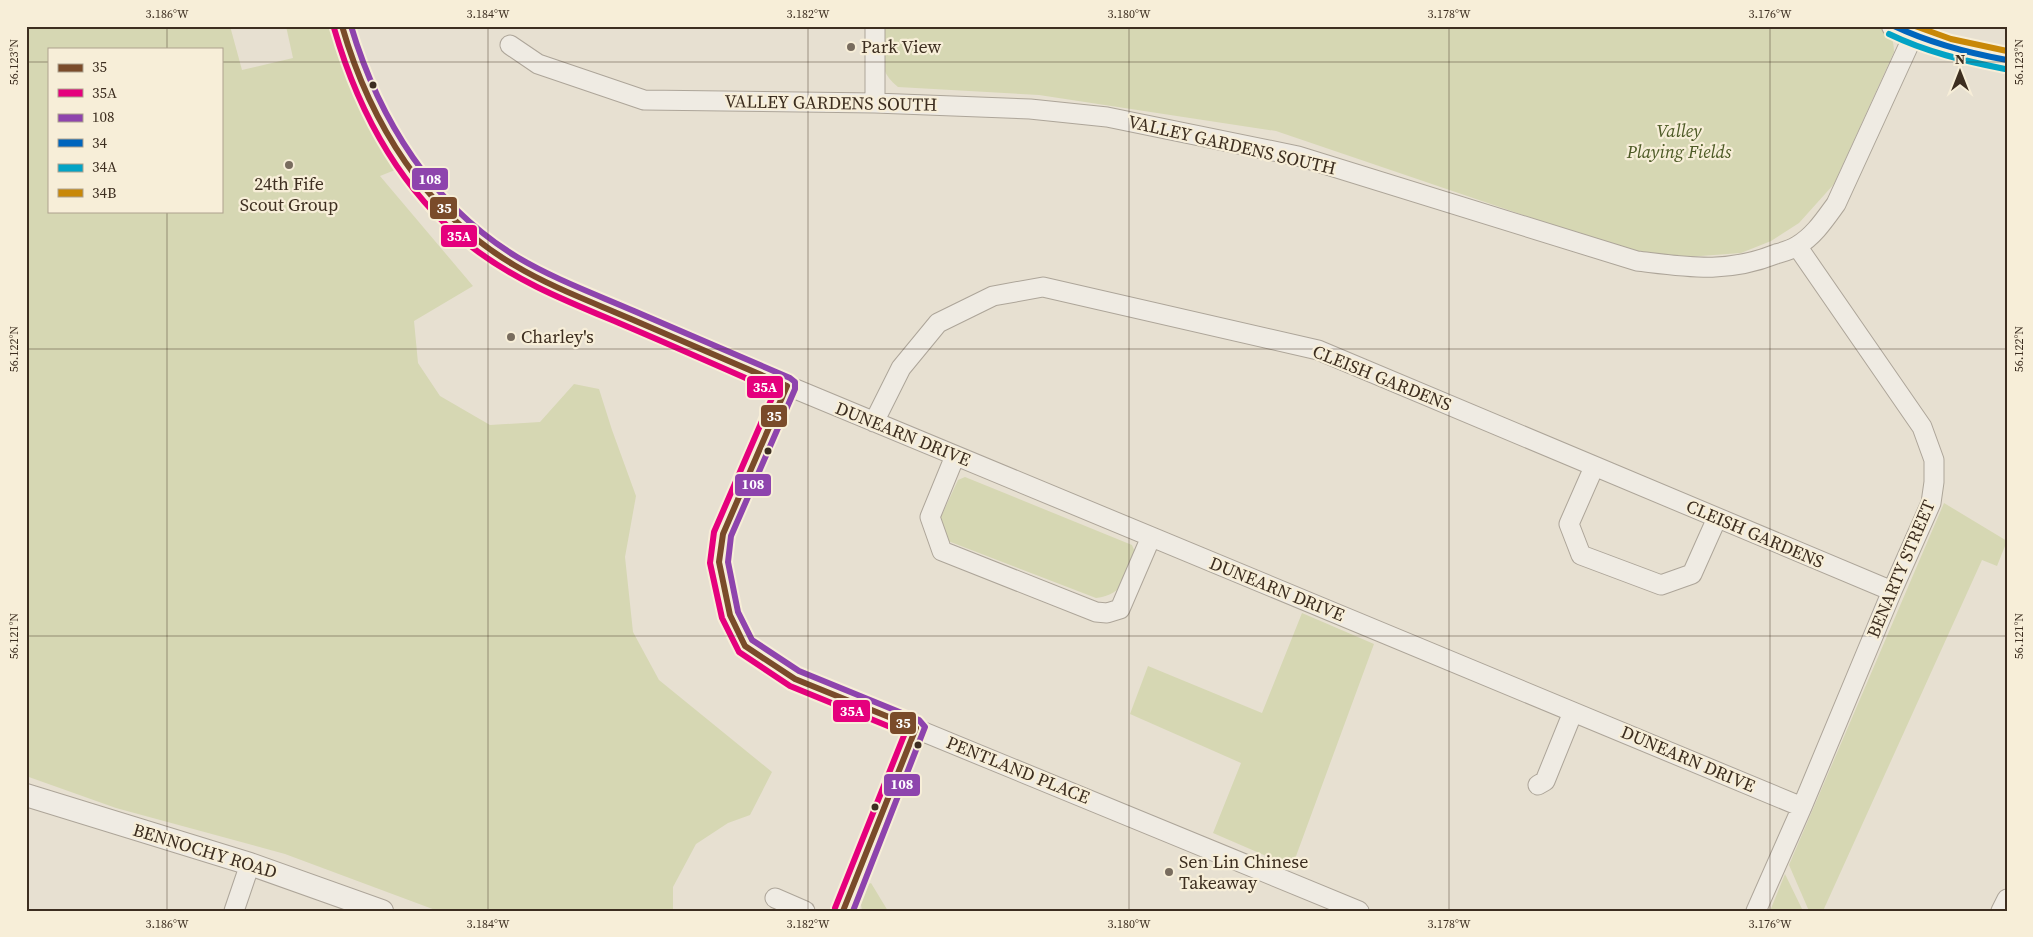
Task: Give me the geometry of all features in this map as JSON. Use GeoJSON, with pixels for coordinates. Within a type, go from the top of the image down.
{"type":"FeatureCollection","features":[{"type":"Feature","properties":{"kind":"street","name":"DUNEARN DRIVE"},"geometry":{"type":"LineString","coordinates":[[342,26],[355,68],[368,99],[406,166],[464,230],[501,257],[551,285],[787,386],[1802,807]]}},
{"type":"Feature","properties":{"kind":"street"},"geometry":{"type":"LineString","coordinates":[[875,26],[875,103]]}},
{"type":"Feature","properties":{"kind":"street"},"geometry":{"type":"LineString","coordinates":[[1893,26],[1913,36],[1974,54],[2007,60]]}},
{"type":"Feature","properties":{"kind":"street","name":"VALLEY GARDENS SOUTH"},"geometry":{"type":"LineString","coordinates":[[510,45],[538,64],[644,100],[875,103],[1030,109],[1107,117],[1306,159],[1637,261],[1689,268],[1728,268],[1769,257],[1798,246],[1821,226],[1836,204],[1913,36]]}},
{"type":"Feature","properties":{"kind":"street","name":"BENARTY STREET"},"geometry":{"type":"LineString","coordinates":[[1756,911],[1802,807],[1930,503],[1934,482],[1934,460],[1922,427],[1798,246]]}},
{"type":"Feature","properties":{"kind":"street","name":"CLEISH GARDENS"},"geometry":{"type":"LineString","coordinates":[[874,422],[901,368],[938,323],[993,296],[1043,287],[1318,350],[1892,591]]}},
{"type":"Feature","properties":{"kind":"street","name":"PENTLAND PLACE"},"geometry":{"type":"LineString","coordinates":[[787,386],[723,534],[719,562],[730,615],[745,646],[795,679],[1359,911]]}},
{"type":"Feature","properties":{"kind":"street"},"geometry":{"type":"LineString","coordinates":[[955,456],[930,517],[942,551],[1096,612],[1107,612],[1120,608],[1152,537]]}},
{"type":"Feature","properties":{"kind":"street"},"geometry":{"type":"LineString","coordinates":[[1594,466],[1569,524],[1582,555],[1661,585],[1692,574],[1717,518]]}},
{"type":"Feature","properties":{"kind":"street"},"geometry":{"type":"LineString","coordinates":[[1538,785],[1545,781],[1573,712]]}},
{"type":"Feature","properties":{"kind":"street"},"geometry":{"type":"LineString","coordinates":[[843,911],[916,728]]}},
{"type":"Feature","properties":{"kind":"street","name":"BENNOCHY ROAD"},"geometry":{"type":"LineString","coordinates":[[26,795],[250,864],[382,911]]}},
{"type":"Feature","properties":{"kind":"street"},"geometry":{"type":"LineString","coordinates":[[234,911],[250,864]]}},
{"type":"Feature","properties":{"kind":"street"},"geometry":{"type":"LineString","coordinates":[[775,898],[805,911]]}},
{"type":"Feature","properties":{"kind":"street"},"geometry":{"type":"LineString","coordinates":[[2001,911],[2007,899]]}},
{"type":"Feature","properties":{"kind":"green space"},"geometry":{"type":"Polygon","coordinates":[[[26,26],[230,26],[242,70],[293,58],[286,26],[333,26],[352,82],[395,170],[380,176],[473,286],[414,321],[418,363],[440,396],[490,425],[540,422],[574,384],[599,389],[636,496],[625,557],[633,632],[659,680],[772,772],[750,815],[728,823],[696,844],[673,887],[673,911],[438,911],[285,854],[116,808],[26,776],[26,26]]]}},
{"type":"Feature","properties":{"kind":"green space","name":"Valley Playing Fields"},"geometry":{"type":"Polygon","coordinates":[[[882,26],[1881,26],[1891,37],[1894,52],[1834,184],[1799,223],[1771,241],[1741,253],[1687,257],[1635,253],[1276,131],[1039,95],[898,87],[891,81],[883,67],[881,52],[882,26]]]}},
{"type":"Feature","properties":{"kind":"green space"},"geometry":{"type":"Polygon","coordinates":[[[965,477],[1132,545],[1135,552],[1126,576],[1119,588],[1113,593],[1096,598],[948,541],[942,532],[939,521],[958,480],[965,477]]]}},
{"type":"Feature","properties":{"kind":"green space"},"geometry":{"type":"Polygon","coordinates":[[[1944,503],[2007,541],[1997,566],[1982,560],[1823,911],[1809,911],[1789,865],[1944,503]]]}},
{"type":"Feature","properties":{"kind":"green space"},"geometry":{"type":"Polygon","coordinates":[[[1302,613],[1374,644],[1292,867],[1213,833],[1241,763],[1130,714],[1148,666],[1262,713],[1302,613]]]}},
{"type":"Feature","properties":{"kind":"green space"},"geometry":{"type":"Polygon","coordinates":[[[1785,874],[1803,911],[1770,911],[1785,874]]]}},
{"type":"Feature","properties":{"kind":"green space"},"geometry":{"type":"Polygon","coordinates":[[[871,883],[888,911],[862,911],[861,905],[871,883]]]}},
{"type":"Feature","properties":{"kind":"transit line","name":"35"},"geometry":{"type":"LineString","coordinates":[[342,26],[368,97],[386,131],[428,192],[482,244],[514,265],[557,287],[787,386],[723,534],[719,562],[730,615],[745,646],[795,679],[916,728],[843,911]]}},
{"type":"Feature","properties":{"kind":"transit line","name":"108"},"geometry":{"type":"LineString","coordinates":[[351,26],[377,95],[413,158],[460,213],[487,236],[517,257],[560,279],[790,378],[795,382],[795,389],[731,536],[728,562],[738,612],[752,640],[799,671],[919,720],[925,727],[853,911]]}},
{"type":"Feature","properties":{"kind":"transit line","name":"34"},"geometry":{"type":"LineString","coordinates":[[1894,26],[1921,38],[1949,47],[2007,60]]}},
{"type":"Feature","properties":{"kind":"transit line","name":"34B"},"geometry":{"type":"LineString","coordinates":[[1915,26],[1951,39],[2007,51]]}},
{"type":"Feature","properties":{"kind":"transit line","name":"35A"},"geometry":{"type":"LineString","coordinates":[[334,28],[356,89],[384,146],[422,199],[468,244],[485,257],[540,289],[775,391],[714,532],[710,563],[722,618],[739,652],[790,686],[905,733],[835,908]]}},
{"type":"Feature","properties":{"kind":"transit line","name":"34A"},"geometry":{"type":"LineString","coordinates":[[1889,34],[1917,46],[1946,55],[2005,69]]}},
{"type":"Feature","properties":{"kind":"place","name":"Park View"},"geometry":{"type":"Point","coordinates":[851,47]}},
{"type":"Feature","properties":{"kind":"place","name":"24th Fife Scout Group"},"geometry":{"type":"Point","coordinates":[289,165]}},
{"type":"Feature","properties":{"kind":"place","name":"Charley's"},"geometry":{"type":"Point","coordinates":[511,337]}},
{"type":"Feature","properties":{"kind":"place","name":"Sen Lin Chinese Takeaway"},"geometry":{"type":"Point","coordinates":[1169,872]}}]}
